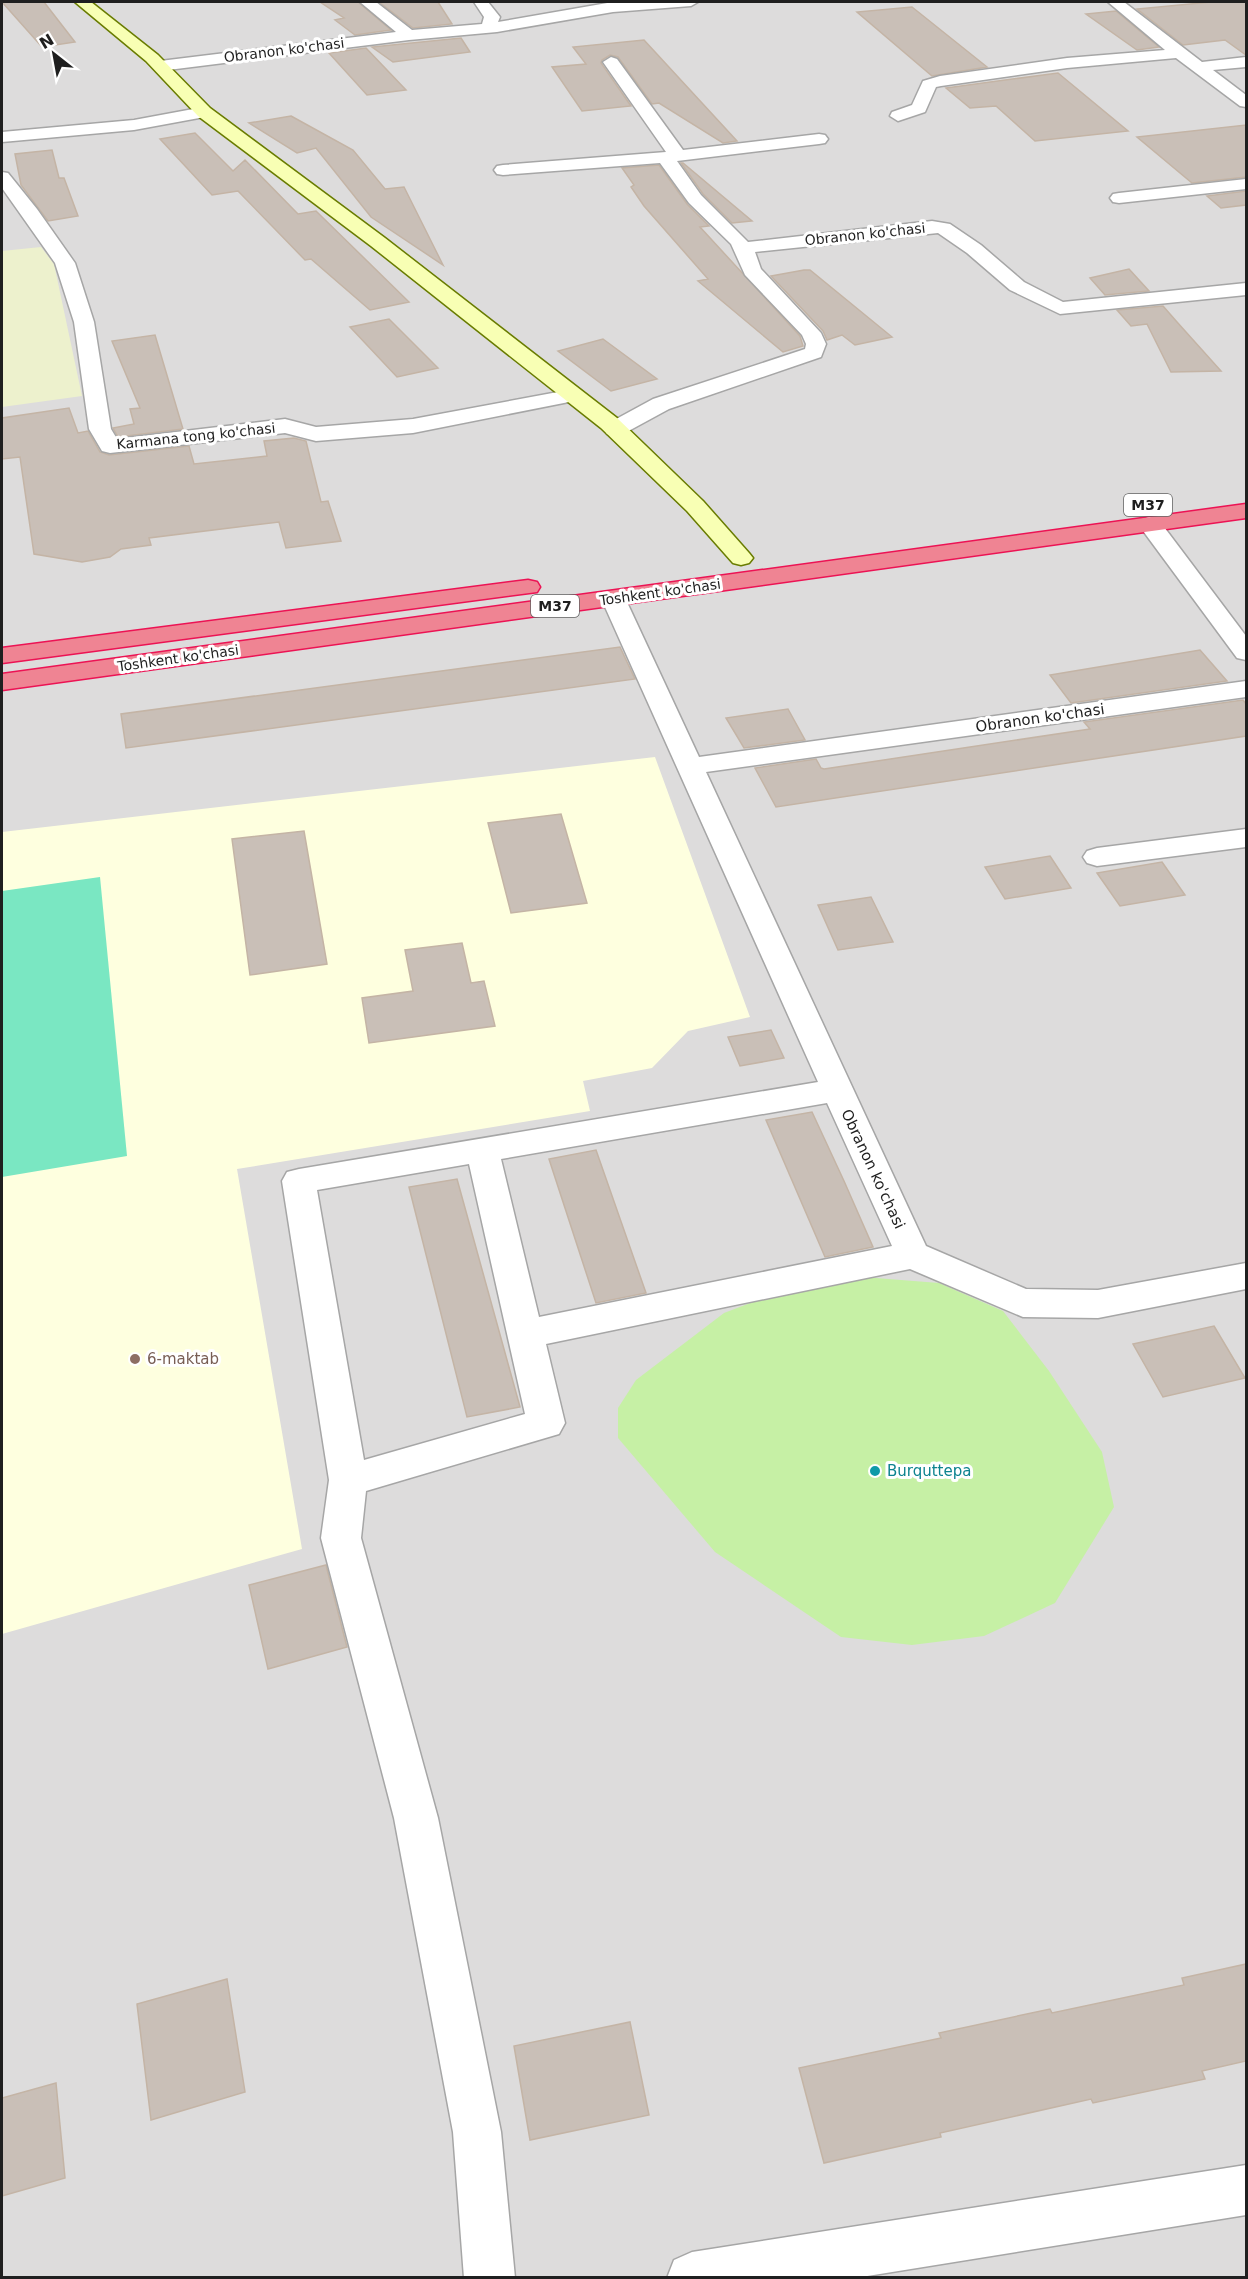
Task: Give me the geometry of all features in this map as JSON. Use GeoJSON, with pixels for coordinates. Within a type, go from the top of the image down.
{"type":"FeatureCollection","features":[{"type":"Feature","properties":{"kind":"highway","name":"Toshkent ko'chasi"},"geometry":{"type":"LineString","coordinates":[[2,656],[1246,491]]}},
{"type":"Feature","properties":{"kind":"highway","name":"Toshkent ko'chasi"},"geometry":{"type":"LineString","coordinates":[[2,682],[1246,512]]}},
{"type":"Feature","properties":{"kind":"street"},"geometry":{"type":"LineString","coordinates":[[82,2],[160,66],[204,112],[378,242],[615,429],[695,506],[741,558]]}},
{"type":"Feature","properties":{"kind":"street"},"geometry":{"type":"LineString","coordinates":[[367,2],[409,35]]}},
{"type":"Feature","properties":{"kind":"street"},"geometry":{"type":"LineString","coordinates":[[481,2],[492,17],[488,28]]}},
{"type":"Feature","properties":{"kind":"street","name":"Obranon ko'chasi"},"geometry":{"type":"LineString","coordinates":[[160,66],[409,35],[488,28],[613,7],[691,2]]}},
{"type":"Feature","properties":{"kind":"street"},"geometry":{"type":"LineString","coordinates":[[1115,2],[1246,102]]}},
{"type":"Feature","properties":{"kind":"street"},"geometry":{"type":"LineString","coordinates":[[898,116],[919,108],[929,84],[940,81],[1067,63],[1180,53]]}},
{"type":"Feature","properties":{"kind":"street"},"geometry":{"type":"LineString","coordinates":[[610,62],[671,156],[696,200],[744,248],[751,261],[752,271],[811,333],[816,344],[814,353],[661,404],[615,429]]}},
{"type":"Feature","properties":{"kind":"street"},"geometry":{"type":"LineString","coordinates":[[1199,67],[1246,62]]}},
{"type":"Feature","properties":{"kind":"street"},"geometry":{"type":"LineString","coordinates":[[2,136],[134,125],[204,112]]}},
{"type":"Feature","properties":{"kind":"street"},"geometry":{"type":"LineString","coordinates":[[503,170],[671,156],[819,139]]}},
{"type":"Feature","properties":{"kind":"street","name":"Karmana tong ko'chasi"},"geometry":{"type":"LineString","coordinates":[[2,177],[32,213],[65,263],[84,322],[100,429],[110,446],[285,426],[316,434],[413,426],[574,395]]}},
{"type":"Feature","properties":{"kind":"street"},"geometry":{"type":"LineString","coordinates":[[1119,198],[1246,184]]}},
{"type":"Feature","properties":{"kind":"street","name":"Obranon ko'chasi"},"geometry":{"type":"LineString","coordinates":[[744,248],[932,227],[943,228],[974,249],[1017,286],[1060,308],[1246,289]]}},
{"type":"Feature","properties":{"kind":"street"},"geometry":{"type":"LineString","coordinates":[[1150,525],[1246,653]]}},
{"type":"Feature","properties":{"kind":"street","name":"Obranon ko'chasi"},"geometry":{"type":"LineString","coordinates":[[613,598],[692,766],[912,1255]]}},
{"type":"Feature","properties":{"kind":"street","name":"Obranon ko'chasi"},"geometry":{"type":"LineString","coordinates":[[692,766],[1246,689]]}},
{"type":"Feature","properties":{"kind":"street"},"geometry":{"type":"LineString","coordinates":[[1097,857],[1246,838]]}},
{"type":"Feature","properties":{"kind":"street"},"geometry":{"type":"LineString","coordinates":[[490,2277],[477,2132],[416,1818],[340,1538],[348,1480],[299,1181],[837,1089]]}},
{"type":"Feature","properties":{"kind":"street"},"geometry":{"type":"LineString","coordinates":[[348,1480],[546,1423],[482,1150]]}},
{"type":"Feature","properties":{"kind":"street"},"geometry":{"type":"LineString","coordinates":[[525,1334],[912,1255],[1023,1304],[1098,1304],[1246,1276]]}},
{"type":"Feature","properties":{"kind":"street"},"geometry":{"type":"LineString","coordinates":[[692,2277],[1246,2190]]}},
{"type":"Feature","properties":{"kind":"shaded area"},"geometry":{"type":"Polygon","coordinates":[[[2,2],[1246,2],[1246,2277],[2,2278],[2,2]]]}},
{"type":"Feature","properties":{"kind":"shaded area"},"geometry":{"type":"Polygon","coordinates":[[[41,247],[54,264],[82,396],[2,407],[2,251],[41,247]]]}},
{"type":"Feature","properties":{"kind":"shaded area","name":"6-maktab"},"geometry":{"type":"Polygon","coordinates":[[[655,757],[750,1017],[688,1031],[652,1068],[583,1081],[590,1111],[237,1169],[302,1549],[2,1634],[2,832],[655,757]]]}},
{"type":"Feature","properties":{"kind":"green space"},"geometry":{"type":"Polygon","coordinates":[[[100,877],[127,1156],[2,1177],[2,891],[100,877]]]}},
{"type":"Feature","properties":{"kind":"green space","name":"Burquttepa"},"geometry":{"type":"Polygon","coordinates":[[[863,1277],[939,1283],[1003,1311],[1049,1371],[1102,1452],[1114,1507],[1055,1603],[984,1636],[912,1645],[841,1637],[715,1552],[618,1438],[618,1408],[636,1380],[724,1313],[790,1288],[863,1277]]]}},
{"type":"Feature","properties":{"kind":"building"},"geometry":{"type":"Polygon","coordinates":[[[2,2],[44,2],[75,42],[42,47],[2,2]]]}},
{"type":"Feature","properties":{"kind":"building"},"geometry":{"type":"Polygon","coordinates":[[[320,2],[358,2],[391,30],[355,35],[335,20],[344,18],[320,2]]]}},
{"type":"Feature","properties":{"kind":"building"},"geometry":{"type":"Polygon","coordinates":[[[379,2],[438,2],[452,24],[413,28],[379,2]]]}},
{"type":"Feature","properties":{"kind":"building"},"geometry":{"type":"Polygon","coordinates":[[[1211,2],[1246,2],[1246,55],[1225,40],[1183,45],[1137,9],[1211,2]]]}},
{"type":"Feature","properties":{"kind":"building"},"geometry":{"type":"Polygon","coordinates":[[[912,7],[987,67],[932,76],[857,12],[912,7]]]}},
{"type":"Feature","properties":{"kind":"building"},"geometry":{"type":"Polygon","coordinates":[[[1116,11],[1159,47],[1137,50],[1086,14],[1116,11]]]}},
{"type":"Feature","properties":{"kind":"building"},"geometry":{"type":"Polygon","coordinates":[[[461,38],[470,52],[393,62],[372,47],[461,38]]]}},
{"type":"Feature","properties":{"kind":"building"},"geometry":{"type":"Polygon","coordinates":[[[644,40],[737,141],[723,143],[659,103],[652,104],[618,57],[610,55],[601,63],[631,106],[582,111],[552,67],[586,64],[573,47],[644,40]]]}},
{"type":"Feature","properties":{"kind":"building"},"geometry":{"type":"Polygon","coordinates":[[[366,48],[406,90],[367,95],[329,53],[366,48]]]}},
{"type":"Feature","properties":{"kind":"building"},"geometry":{"type":"Polygon","coordinates":[[[1058,73],[1128,131],[1035,141],[996,106],[970,108],[946,88],[1058,73]]]}},
{"type":"Feature","properties":{"kind":"building"},"geometry":{"type":"Polygon","coordinates":[[[291,116],[353,150],[385,189],[404,187],[443,265],[371,217],[316,148],[297,153],[249,123],[291,116]]]}},
{"type":"Feature","properties":{"kind":"building"},"geometry":{"type":"Polygon","coordinates":[[[1246,125],[1246,177],[1192,183],[1137,137],[1246,125]]]}},
{"type":"Feature","properties":{"kind":"building"},"geometry":{"type":"Polygon","coordinates":[[[195,133],[233,171],[245,160],[298,214],[316,211],[409,302],[370,310],[311,259],[305,260],[238,191],[212,195],[160,139],[195,133]]]}},
{"type":"Feature","properties":{"kind":"building"},"geometry":{"type":"Polygon","coordinates":[[[52,150],[59,178],[64,178],[78,216],[48,221],[21,185],[15,154],[52,150]]]}},
{"type":"Feature","properties":{"kind":"building"},"geometry":{"type":"Polygon","coordinates":[[[681,163],[752,221],[732,223],[703,194],[681,163]]]}},
{"type":"Feature","properties":{"kind":"building"},"geometry":{"type":"Polygon","coordinates":[[[659,165],[687,204],[709,226],[700,227],[800,336],[803,346],[783,352],[698,281],[708,279],[644,206],[631,187],[634,185],[622,168],[659,165]]]}},
{"type":"Feature","properties":{"kind":"building"},"geometry":{"type":"Polygon","coordinates":[[[1246,191],[1246,205],[1221,208],[1207,196],[1246,191]]]}},
{"type":"Feature","properties":{"kind":"building"},"geometry":{"type":"Polygon","coordinates":[[[1129,269],[1149,291],[1105,295],[1090,278],[1129,269]]]}},
{"type":"Feature","properties":{"kind":"building"},"geometry":{"type":"Polygon","coordinates":[[[810,270],[892,337],[855,345],[842,335],[827,340],[823,331],[771,276],[810,270]]]}},
{"type":"Feature","properties":{"kind":"building"},"geometry":{"type":"Polygon","coordinates":[[[1163,306],[1221,371],[1171,372],[1147,324],[1131,326],[1117,310],[1163,306]]]}},
{"type":"Feature","properties":{"kind":"building"},"geometry":{"type":"Polygon","coordinates":[[[389,319],[438,368],[397,377],[350,327],[389,319]]]}},
{"type":"Feature","properties":{"kind":"building"},"geometry":{"type":"Polygon","coordinates":[[[155,335],[183,429],[118,437],[113,428],[134,424],[130,409],[140,408],[112,341],[155,335]]]}},
{"type":"Feature","properties":{"kind":"building"},"geometry":{"type":"Polygon","coordinates":[[[603,339],[657,379],[611,391],[558,351],[603,339]]]}},
{"type":"Feature","properties":{"kind":"building"},"geometry":{"type":"Polygon","coordinates":[[[69,408],[78,433],[88,431],[100,452],[109,455],[189,446],[194,464],[267,456],[264,441],[294,438],[306,441],[321,502],[328,501],[341,541],[286,548],[279,522],[149,538],[151,545],[121,549],[110,557],[82,562],[34,554],[20,457],[2,459],[2,418],[69,408]]]}},
{"type":"Feature","properties":{"kind":"building"},"geometry":{"type":"Polygon","coordinates":[[[620,647],[635,679],[126,748],[121,714],[620,647]]]}},
{"type":"Feature","properties":{"kind":"building"},"geometry":{"type":"Polygon","coordinates":[[[1200,650],[1227,681],[1071,703],[1050,675],[1200,650]]]}},
{"type":"Feature","properties":{"kind":"building"},"geometry":{"type":"Polygon","coordinates":[[[1243,700],[1246,704],[1246,736],[776,807],[755,768],[816,759],[824,769],[1090,729],[1084,722],[1243,700]]]}},
{"type":"Feature","properties":{"kind":"building"},"geometry":{"type":"Polygon","coordinates":[[[788,709],[805,740],[744,748],[726,718],[788,709]]]}},
{"type":"Feature","properties":{"kind":"building"},"geometry":{"type":"Polygon","coordinates":[[[561,814],[587,903],[511,913],[488,823],[561,814]]]}},
{"type":"Feature","properties":{"kind":"building"},"geometry":{"type":"Polygon","coordinates":[[[304,831],[327,964],[250,975],[232,839],[304,831]]]}},
{"type":"Feature","properties":{"kind":"building"},"geometry":{"type":"Polygon","coordinates":[[[1050,856],[1071,888],[1005,899],[985,867],[1050,856]]]}},
{"type":"Feature","properties":{"kind":"building"},"geometry":{"type":"Polygon","coordinates":[[[1162,862],[1185,895],[1120,906],[1097,873],[1162,862]]]}},
{"type":"Feature","properties":{"kind":"building"},"geometry":{"type":"Polygon","coordinates":[[[871,897],[893,942],[838,950],[818,905],[871,897]]]}},
{"type":"Feature","properties":{"kind":"building"},"geometry":{"type":"Polygon","coordinates":[[[462,943],[471,983],[484,981],[495,1026],[369,1043],[362,998],[413,991],[405,950],[462,943]]]}},
{"type":"Feature","properties":{"kind":"building"},"geometry":{"type":"Polygon","coordinates":[[[771,1030],[784,1058],[740,1066],[728,1037],[771,1030]]]}},
{"type":"Feature","properties":{"kind":"building"},"geometry":{"type":"Polygon","coordinates":[[[812,1112],[873,1247],[825,1257],[766,1120],[812,1112]]]}},
{"type":"Feature","properties":{"kind":"building"},"geometry":{"type":"Polygon","coordinates":[[[596,1150],[646,1293],[596,1303],[549,1159],[596,1150]]]}},
{"type":"Feature","properties":{"kind":"building"},"geometry":{"type":"Polygon","coordinates":[[[457,1179],[520,1407],[467,1417],[409,1187],[457,1179]]]}},
{"type":"Feature","properties":{"kind":"building"},"geometry":{"type":"Polygon","coordinates":[[[1214,1326],[1245,1378],[1163,1397],[1133,1344],[1214,1326]]]}},
{"type":"Feature","properties":{"kind":"building"},"geometry":{"type":"Polygon","coordinates":[[[326,1565],[347,1647],[268,1669],[249,1585],[326,1565]]]}},
{"type":"Feature","properties":{"kind":"building"},"geometry":{"type":"Polygon","coordinates":[[[1246,1964],[1246,2061],[1202,2071],[1205,2079],[1093,2103],[1091,2099],[940,2133],[941,2137],[824,2163],[799,2068],[941,2038],[939,2033],[1050,2009],[1052,2013],[1184,1985],[1182,1978],[1246,1964]]]}},
{"type":"Feature","properties":{"kind":"building"},"geometry":{"type":"Polygon","coordinates":[[[227,1979],[245,2092],[151,2120],[137,2004],[227,1979]]]}},
{"type":"Feature","properties":{"kind":"building"},"geometry":{"type":"Polygon","coordinates":[[[630,2022],[649,2115],[530,2140],[514,2046],[630,2022]]]}},
{"type":"Feature","properties":{"kind":"building"},"geometry":{"type":"Polygon","coordinates":[[[56,2083],[65,2178],[2,2196],[2,2098],[56,2083]]]}},
{"type":"Feature","properties":{"kind":"place","name":"6-maktab"},"geometry":{"type":"Point","coordinates":[135,1359]}},
{"type":"Feature","properties":{"kind":"place","name":"Burquttepa"},"geometry":{"type":"Point","coordinates":[875,1471]}}]}
